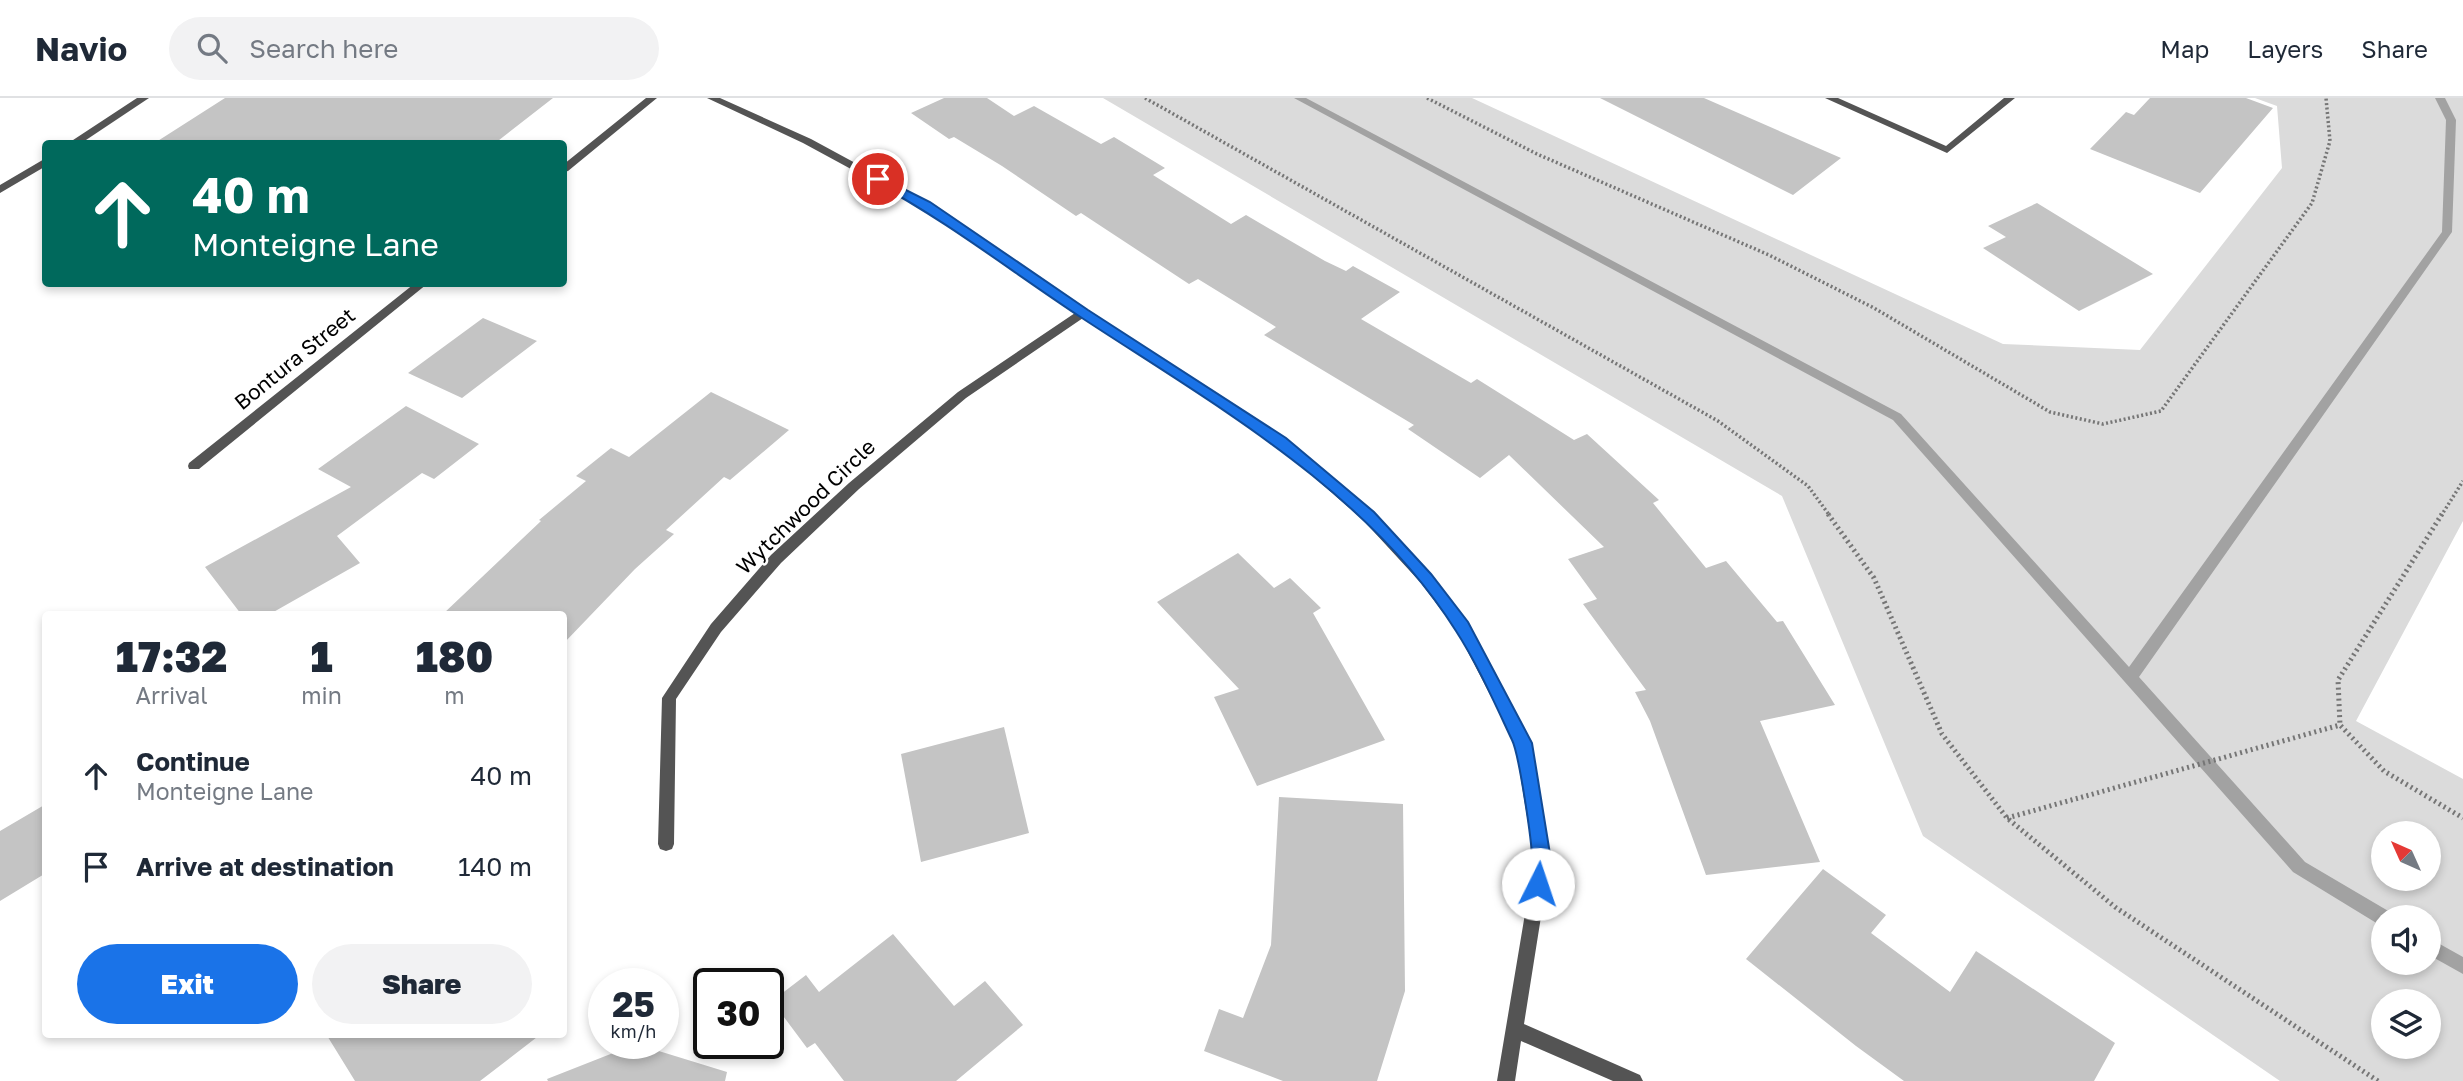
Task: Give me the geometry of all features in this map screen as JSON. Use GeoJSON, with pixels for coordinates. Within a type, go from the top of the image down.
{"type":"FeatureCollection","features":[{"type":"Feature","properties":{"kind":"street"},"geometry":{"type":"LineString","coordinates":[[78,140],[144,98]]}},
{"type":"Feature","properties":{"kind":"street"},"geometry":{"type":"LineString","coordinates":[[567,167],[652,98]]}},
{"type":"Feature","properties":{"kind":"street"},"geometry":{"type":"LineString","coordinates":[[712,98],[807,141],[925,205],[1083,313],[1280,441],[1368,516],[1426,579],[1462,627],[1523,743],[1542,860],[1506,1081]]}},
{"type":"Feature","properties":{"kind":"street"},"geometry":{"type":"LineString","coordinates":[[1830,98],[1947,150],[2010,98]]}},
{"type":"Feature","properties":{"kind":"street"},"geometry":{"type":"LineString","coordinates":[[0,190],[42,164]]}},
{"type":"Feature","properties":{"kind":"street","name":"Bontura Street"},"geometry":{"type":"LineString","coordinates":[[194,466],[417,287]]}},
{"type":"Feature","properties":{"kind":"street","name":"Wytchwood Circle"},"geometry":{"type":"LineString","coordinates":[[666,844],[669,698],[716,628],[776,559],[854,486],[962,395],[1083,313]]}},
{"type":"Feature","properties":{"kind":"street"},"geometry":{"type":"LineString","coordinates":[[1515,1029],[1634,1081]]}},
{"type":"Feature","properties":{"kind":"path"},"geometry":{"type":"LineString","coordinates":[[1145,98],[1718,421],[1808,486],[1874,578],[1942,734],[2007,818],[2115,907],[2378,1081]]}},
{"type":"Feature","properties":{"kind":"path"},"geometry":{"type":"LineString","coordinates":[[1427,98],[1537,154],[1769,255],[1839,290],[2050,412],[2103,424],[2161,411],[2312,203],[2330,141],[2326,98]]}},
{"type":"Feature","properties":{"kind":"path"},"geometry":{"type":"LineString","coordinates":[[2463,481],[2337,680],[2340,725],[2384,771],[2463,818]]}},
{"type":"Feature","properties":{"kind":"path"},"geometry":{"type":"LineString","coordinates":[[2007,818],[2340,725]]}},
{"type":"Feature","properties":{"kind":"shaded area"},"geometry":{"type":"Polygon","coordinates":[[[1103,98],[1472,98],[2003,344],[2140,350],[2282,168],[2277,106],[2255,98],[2463,98],[2463,521],[2356,721],[2463,779],[2463,1081],[2280,1081],[1923,836],[1782,496],[1103,98]]]}},
{"type":"Feature","properties":{"kind":"building"},"geometry":{"type":"Polygon","coordinates":[[[225,98],[553,98],[499,140],[159,140],[225,98]]]}},
{"type":"Feature","properties":{"kind":"building"},"geometry":{"type":"Polygon","coordinates":[[[944,98],[987,98],[1014,116],[1034,106],[1101,144],[1114,137],[1165,168],[1153,175],[1231,224],[1246,215],[1325,261],[1346,271],[1353,266],[1400,292],[1361,319],[1471,383],[1477,379],[1574,440],[1587,434],[1659,500],[1653,503],[1706,568],[1726,561],[1777,622],[1783,621],[1835,705],[1760,721],[1820,862],[1706,875],[1650,721],[1635,692],[1646,690],[1583,604],[1597,599],[1568,559],[1604,547],[1509,455],[1480,478],[1408,429],[1414,425],[1264,335],[1276,327],[1198,279],[1189,284],[1081,213],[1076,216],[1002,166],[954,137],[949,139],[911,113],[944,98]]]}},
{"type":"Feature","properties":{"kind":"building"},"geometry":{"type":"Polygon","coordinates":[[[1600,98],[1704,98],[1841,158],[1793,195],[1600,98]]]}},
{"type":"Feature","properties":{"kind":"building"},"geometry":{"type":"Polygon","coordinates":[[[2150,98],[2246,98],[2273,108],[2200,193],[2090,149],[2126,112],[2134,115],[2150,98]]]}},
{"type":"Feature","properties":{"kind":"building"},"geometry":{"type":"Polygon","coordinates":[[[2037,203],[2153,274],[2079,311],[1983,248],[2006,237],[1988,226],[2037,203]]]}},
{"type":"Feature","properties":{"kind":"building"},"geometry":{"type":"Polygon","coordinates":[[[483,318],[537,341],[462,398],[408,373],[483,318]]]}},
{"type":"Feature","properties":{"kind":"building"},"geometry":{"type":"Polygon","coordinates":[[[711,392],[789,430],[730,480],[724,477],[666,530],[674,534],[635,569],[567,640],[567,611],[446,611],[541,521],[539,520],[586,481],[576,476],[611,448],[629,457],[711,392]]]}},
{"type":"Feature","properties":{"kind":"building"},"geometry":{"type":"Polygon","coordinates":[[[406,406],[479,444],[434,479],[422,473],[337,536],[360,563],[275,611],[239,611],[205,567],[351,487],[318,469],[406,406]]]}},
{"type":"Feature","properties":{"kind":"building"},"geometry":{"type":"Polygon","coordinates":[[[1238,553],[1274,588],[1290,578],[1321,608],[1313,613],[1385,740],[1257,786],[1214,697],[1239,689],[1157,602],[1238,553]]]}},
{"type":"Feature","properties":{"kind":"building"},"geometry":{"type":"Polygon","coordinates":[[[1004,727],[1029,833],[921,862],[901,754],[1004,727]]]}},
{"type":"Feature","properties":{"kind":"building"},"geometry":{"type":"Polygon","coordinates":[[[1279,797],[1403,804],[1405,991],[1377,1081],[1283,1081],[1204,1051],[1219,1009],[1243,1018],[1271,945],[1279,797]]]}},
{"type":"Feature","properties":{"kind":"building"},"geometry":{"type":"Polygon","coordinates":[[[42,806],[42,875],[0,901],[0,831],[42,806]]]}},
{"type":"Feature","properties":{"kind":"building"},"geometry":{"type":"Polygon","coordinates":[[[1823,869],[1886,915],[1871,933],[1950,992],[1976,951],[2115,1043],[2094,1081],[1904,1081],[1856,1046],[1746,959],[1823,869]]]}},
{"type":"Feature","properties":{"kind":"building"},"geometry":{"type":"Polygon","coordinates":[[[893,934],[954,1006],[985,981],[1023,1025],[956,1081],[844,1081],[815,1043],[807,1048],[784,1017],[784,992],[806,975],[819,992],[893,934]]]}},
{"type":"Feature","properties":{"kind":"building"},"geometry":{"type":"Polygon","coordinates":[[[328,1038],[536,1038],[480,1081],[355,1081],[328,1038]]]}},
{"type":"Feature","properties":{"kind":"building"},"geometry":{"type":"Polygon","coordinates":[[[679,1057],[727,1072],[725,1081],[547,1079],[598,1059],[679,1057]]]}},
{"type":"Feature","properties":{"kind":"waterway"},"geometry":{"type":"LineString","coordinates":[[1299,98],[1897,417],[2130,678]]}},
{"type":"Feature","properties":{"kind":"waterway"},"geometry":{"type":"LineString","coordinates":[[2130,678],[2447,232],[2451,120],[2440,98]]}},
{"type":"Feature","properties":{"kind":"waterway"},"geometry":{"type":"LineString","coordinates":[[2130,678],[2299,867],[2371,910]]}},
{"type":"Feature","properties":{"kind":"waterway"},"geometry":{"type":"LineString","coordinates":[[2441,953],[2463,966]]}},
{"type":"Feature","properties":{"kind":"route"},"geometry":{"type":"LineString","coordinates":[[878,179],[925,205],[1083,313],[1280,441],[1368,516],[1426,579],[1462,627],[1523,743],[1542,860],[1538,884]]}}]}
